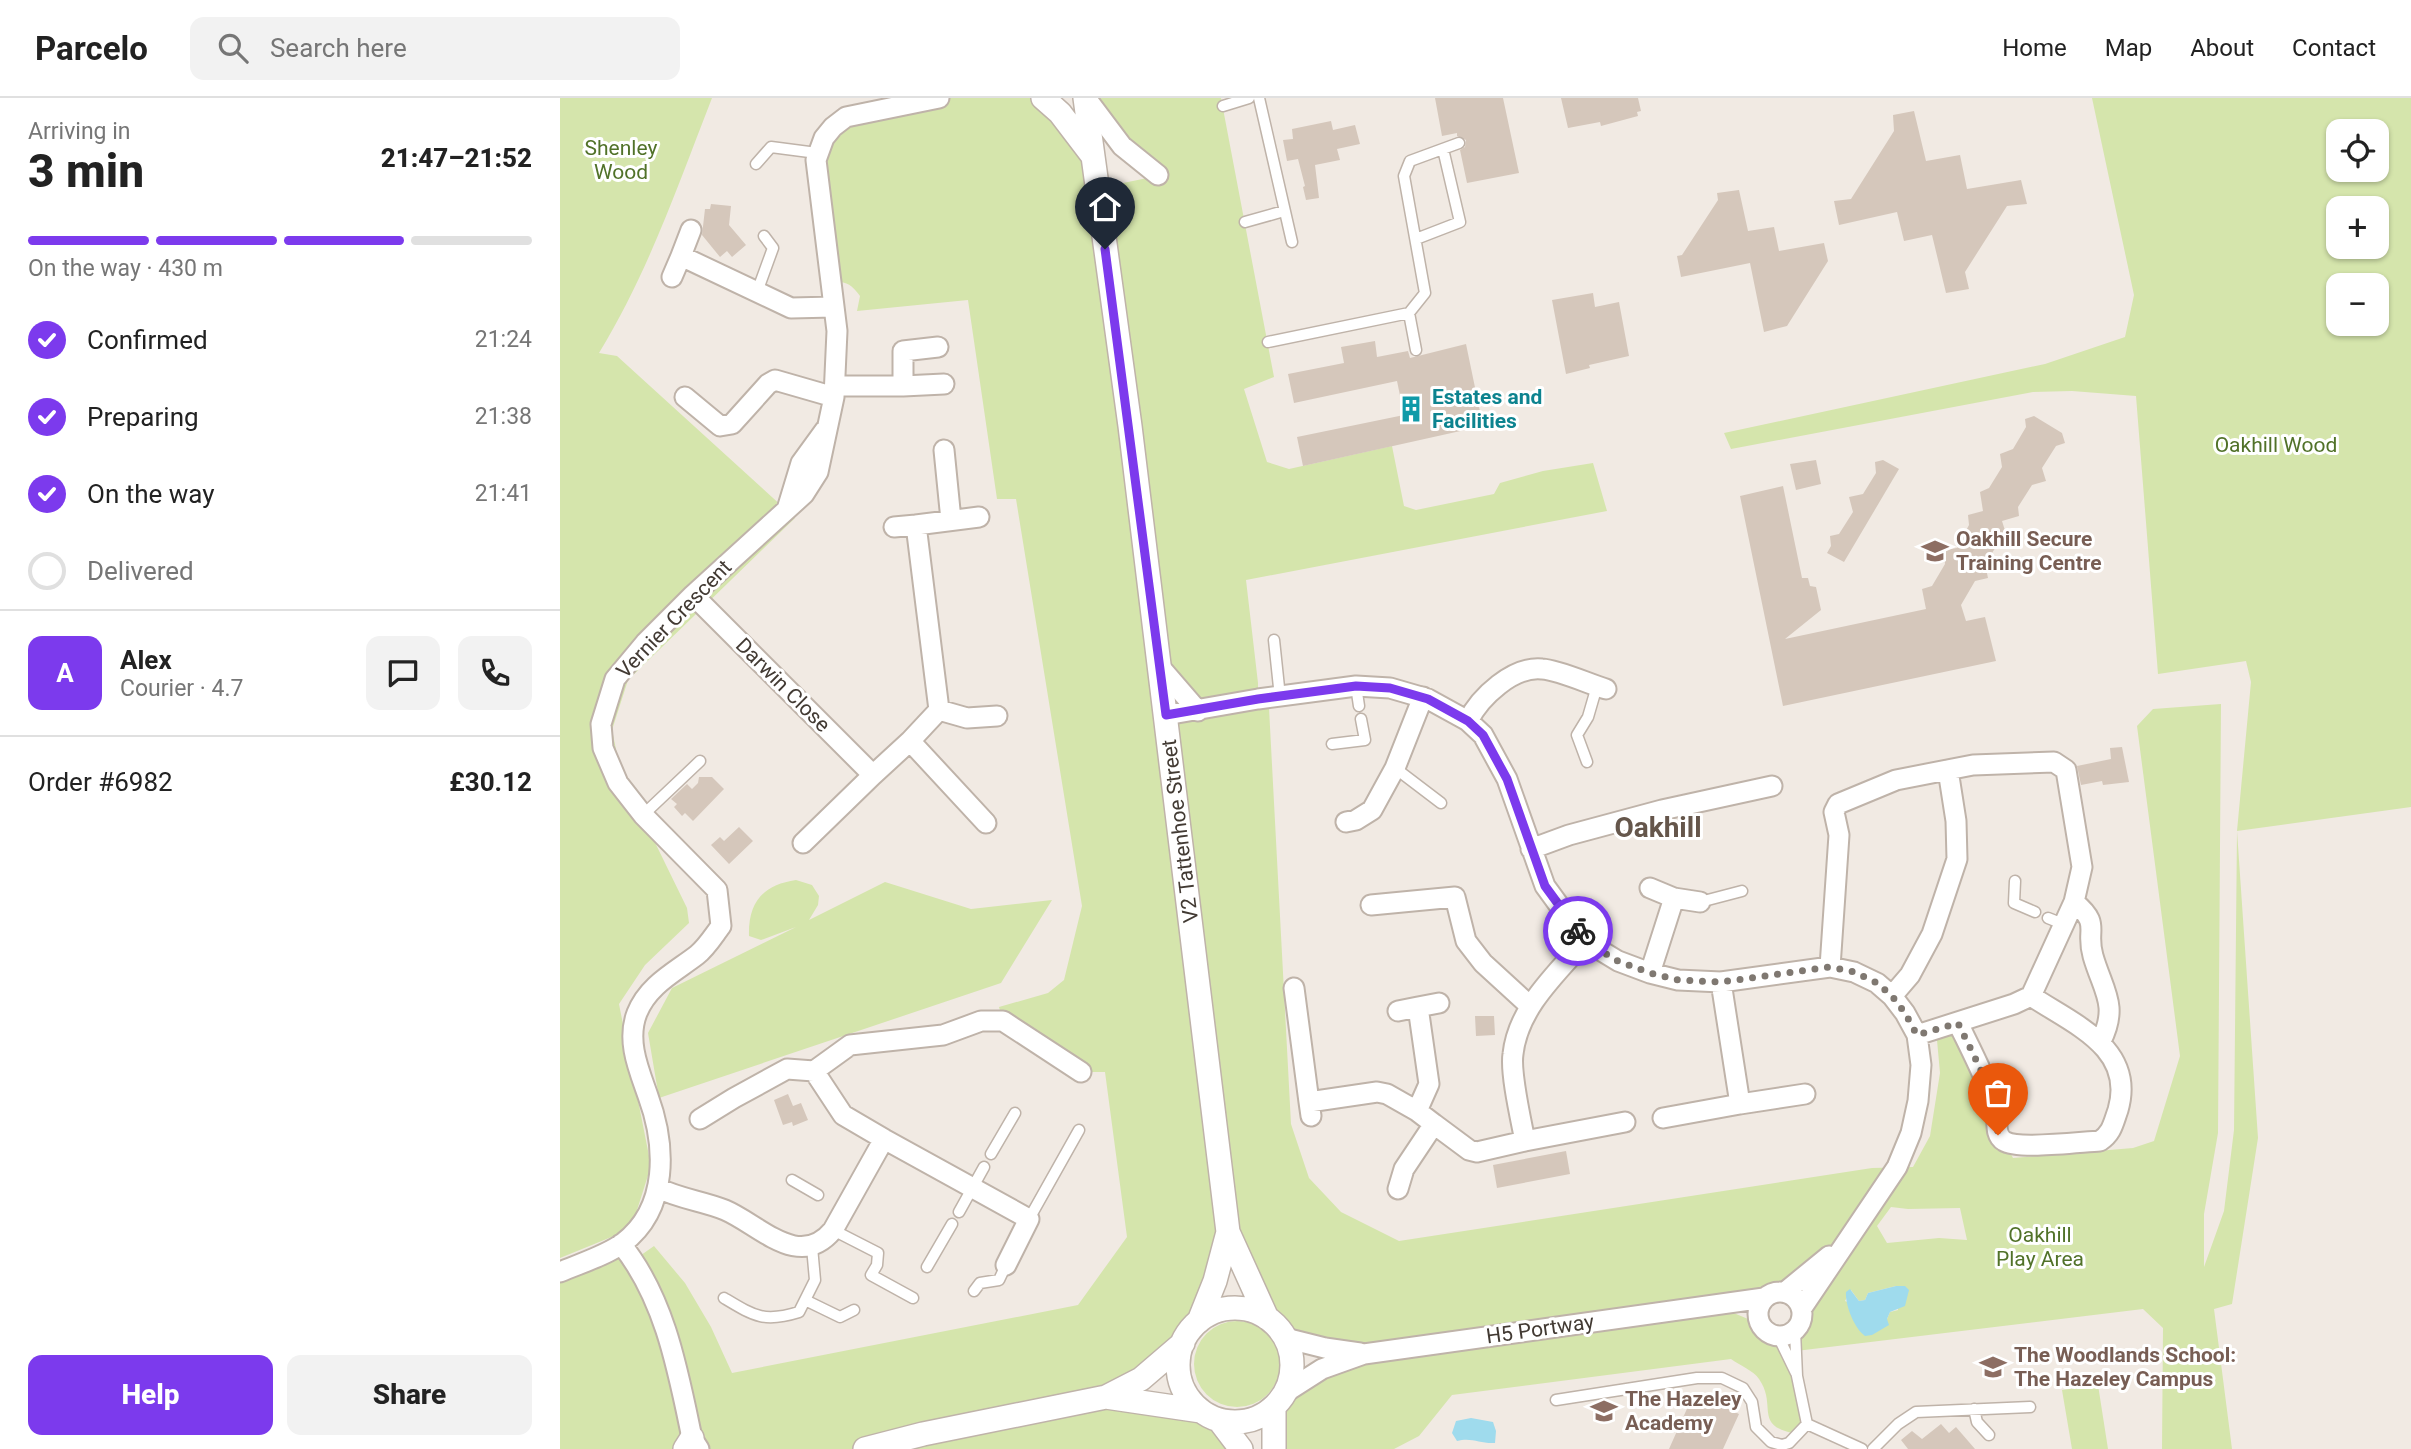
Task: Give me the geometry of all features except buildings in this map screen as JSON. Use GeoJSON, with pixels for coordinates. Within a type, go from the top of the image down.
{"type":"FeatureCollection","features":[{"type":"Feature","properties":{"kind":"street"},"geometry":{"type":"LineString","coordinates":[[817,153],[833,127],[846,117],[898,102],[939,98]]}},
{"type":"Feature","properties":{"kind":"street"},"geometry":{"type":"LineString","coordinates":[[1043,98],[1060,113],[1094,157]]}},
{"type":"Feature","properties":{"kind":"street"},"geometry":{"type":"LineString","coordinates":[[1085,98],[1122,146],[1158,175]]}},
{"type":"Feature","properties":{"kind":"street","name":"V2 Tattenhoe Street"},"geometry":{"type":"LineString","coordinates":[[1085,98],[1160,667],[1228,1232],[1267,1318]]}},
{"type":"Feature","properties":{"kind":"street","name":"Vernier Crescent"},"geometry":{"type":"LineString","coordinates":[[560,1272],[621,1244],[637,1231],[648,1217],[658,1188],[661,1147],[632,1043],[637,1013],[657,982],[700,953],[721,926],[717,890],[643,815],[618,783],[603,748],[601,724],[615,679],[645,643],[693,595],[804,494],[818,472],[835,392],[837,331],[817,153]]}},
{"type":"Feature","properties":{"kind":"street"},"geometry":{"type":"LineString","coordinates":[[672,277],[691,230]]}},
{"type":"Feature","properties":{"kind":"street"},"geometry":{"type":"LineString","coordinates":[[681,256],[791,308],[833,307]]}},
{"type":"Feature","properties":{"kind":"street"},"geometry":{"type":"LineString","coordinates":[[903,386],[903,351],[938,347]]}},
{"type":"Feature","properties":{"kind":"street"},"geometry":{"type":"LineString","coordinates":[[685,397],[720,426],[732,424],[768,384],[775,380],[835,392],[944,384]]}},
{"type":"Feature","properties":{"kind":"street"},"geometry":{"type":"LineString","coordinates":[[944,450],[951,520]]}},
{"type":"Feature","properties":{"kind":"street"},"geometry":{"type":"LineString","coordinates":[[894,527],[979,517]]}},
{"type":"Feature","properties":{"kind":"street"},"geometry":{"type":"LineString","coordinates":[[916,525],[939,710]]}},
{"type":"Feature","properties":{"kind":"street","name":"Darwin Close"},"geometry":{"type":"LineString","coordinates":[[693,595],[873,775]]}},
{"type":"Feature","properties":{"kind":"street"},"geometry":{"type":"LineString","coordinates":[[1160,667],[1198,711]]}},
{"type":"Feature","properties":{"kind":"street"},"geometry":{"type":"LineString","coordinates":[[1468,721],[1484,698],[1502,683],[1522,672],[1542,668],[1602,688]]}},
{"type":"Feature","properties":{"kind":"street"},"geometry":{"type":"LineString","coordinates":[[1166,715],[1356,686],[1390,688],[1423,697],[1468,721],[1483,735],[1507,779],[1545,886],[1584,941],[1618,961],[1678,980],[1721,982],[1830,967],[1854,972],[1877,983],[1892,996],[1917,1035],[1920,1065],[1918,1101],[1911,1133],[1897,1167],[1802,1308]]}},
{"type":"Feature","properties":{"kind":"street"},"geometry":{"type":"LineString","coordinates":[[1346,822],[1356,820],[1372,810],[1395,768],[1423,697]]}},
{"type":"Feature","properties":{"kind":"street"},"geometry":{"type":"LineString","coordinates":[[939,710],[967,718],[997,716]]}},
{"type":"Feature","properties":{"kind":"street"},"geometry":{"type":"LineString","coordinates":[[803,843],[939,710]]}},
{"type":"Feature","properties":{"kind":"street"},"geometry":{"type":"LineString","coordinates":[[910,741],[986,824]]}},
{"type":"Feature","properties":{"kind":"street"},"geometry":{"type":"LineString","coordinates":[[1830,967],[1839,835],[1834,812],[1838,804],[1896,779],[1973,765],[2054,762],[2062,765],[2066,770],[2082,867],[2074,902],[2055,921],[2031,996],[1917,1035]]}},
{"type":"Feature","properties":{"kind":"street"},"geometry":{"type":"LineString","coordinates":[[1892,996],[1910,975],[1932,934],[1957,859],[1956,821],[1948,770]]}},
{"type":"Feature","properties":{"kind":"street"},"geometry":{"type":"LineString","coordinates":[[1531,849],[1569,835],[1662,810],[1772,786]]}},
{"type":"Feature","properties":{"kind":"street"},"geometry":{"type":"LineString","coordinates":[[1650,888],[1674,898],[1700,902]]}},
{"type":"Feature","properties":{"kind":"street"},"geometry":{"type":"LineString","coordinates":[[1371,905],[1455,897],[1466,941],[1483,963],[1530,1006]]}},
{"type":"Feature","properties":{"kind":"street"},"geometry":{"type":"LineString","coordinates":[[1650,973],[1674,898]]}},
{"type":"Feature","properties":{"kind":"street"},"geometry":{"type":"LineString","coordinates":[[2074,902],[2085,911],[2092,922],[2091,952],[2110,1006],[2109,1024],[2101,1041]]}},
{"type":"Feature","properties":{"kind":"street"},"geometry":{"type":"LineString","coordinates":[[1525,1141],[1512,1057],[1519,1025],[1530,1006],[1584,941]]}},
{"type":"Feature","properties":{"kind":"street"},"geometry":{"type":"LineString","coordinates":[[1721,982],[1740,1104]]}},
{"type":"Feature","properties":{"kind":"street"},"geometry":{"type":"LineString","coordinates":[[1294,988],[1310,1109],[1377,1092],[1387,1094],[1417,1111],[1469,1150],[1477,1152],[1625,1122]]}},
{"type":"Feature","properties":{"kind":"street"},"geometry":{"type":"LineString","coordinates":[[1958,1023],[1988,1085],[1997,1115],[1998,1135],[2004,1141],[2018,1145],[2100,1141],[2110,1134],[2121,1099],[2116,1061],[2101,1041],[2031,996]]}},
{"type":"Feature","properties":{"kind":"street"},"geometry":{"type":"LineString","coordinates":[[1398,1011],[1439,1003]]}},
{"type":"Feature","properties":{"kind":"street"},"geometry":{"type":"LineString","coordinates":[[1417,1111],[1429,1084],[1418,1007]]}},
{"type":"Feature","properties":{"kind":"street"},"geometry":{"type":"LineString","coordinates":[[700,1119],[787,1069],[814,1071],[850,1045],[943,1035],[981,1021],[1003,1021],[1081,1072]]}},
{"type":"Feature","properties":{"kind":"street"},"geometry":{"type":"LineString","coordinates":[[814,1071],[843,1115],[1029,1219],[1006,1265]]}},
{"type":"Feature","properties":{"kind":"street"},"geometry":{"type":"LineString","coordinates":[[1663,1118],[1805,1094]]}},
{"type":"Feature","properties":{"kind":"street"},"geometry":{"type":"LineString","coordinates":[[1398,1189],[1404,1169],[1434,1124]]}},
{"type":"Feature","properties":{"kind":"street"},"geometry":{"type":"LineString","coordinates":[[658,1188],[674,1196],[725,1210],[791,1247],[812,1247],[823,1242],[833,1230],[839,1205],[884,1139]]}},
{"type":"Feature","properties":{"kind":"street","name":"V2 Tattenhoe Street"},"geometry":{"type":"LineString","coordinates":[[1199,1321],[1215,1281],[1228,1232]]}},
{"type":"Feature","properties":{"kind":"street"},"geometry":{"type":"LineString","coordinates":[[621,1244],[653,1292],[668,1342],[692,1445]]}},
{"type":"Feature","properties":{"kind":"street"},"geometry":{"type":"LineString","coordinates":[[1760,1324],[1758,1311],[1764,1298],[1770,1294],[1785,1292],[1843,1244]]}},
{"type":"Feature","properties":{"kind":"street"},"geometry":{"type":"LineString","coordinates":[[1715,1305],[1760,1324],[1768,1332],[1786,1333],[1802,1320],[1802,1308],[1796,1298],[1785,1292]]}},
{"type":"Feature","properties":{"kind":"street","name":"H5 Portway"},"geometry":{"type":"LineString","coordinates":[[1280,1399],[1322,1369],[1369,1353],[1764,1298]]}},
{"type":"Feature","properties":{"kind":"street"},"geometry":{"type":"LineString","coordinates":[[865,1449],[923,1434],[1106,1397],[1141,1379],[1183,1343],[1199,1321],[1215,1312],[1232,1308],[1250,1310],[1267,1318],[1285,1338],[1292,1355],[1292,1374],[1280,1399],[1274,1449]]}},
{"type":"Feature","properties":{"kind":"street","name":"H5 Portway"},"geometry":{"type":"LineString","coordinates":[[1285,1338],[1325,1348],[1369,1353]]}},
{"type":"Feature","properties":{"kind":"street"},"geometry":{"type":"LineString","coordinates":[[1183,1343],[1178,1361],[1180,1380],[1188,1397],[1210,1415],[1241,1449]]}},
{"type":"Feature","properties":{"kind":"street"},"geometry":{"type":"LineString","coordinates":[[1106,1397],[1210,1415],[1234,1422],[1248,1421],[1262,1415],[1280,1399]]}},
{"type":"Feature","properties":{"kind":"lane"},"geometry":{"type":"LineString","coordinates":[[1223,106],[1249,98]]}},
{"type":"Feature","properties":{"kind":"lane"},"geometry":{"type":"LineString","coordinates":[[1259,98],[1292,242]]}},
{"type":"Feature","properties":{"kind":"lane"},"geometry":{"type":"LineString","coordinates":[[1268,342],[1409,313],[1425,293],[1404,176],[1410,161],[1459,143]]}},
{"type":"Feature","properties":{"kind":"lane"},"geometry":{"type":"LineString","coordinates":[[756,164],[771,148],[817,153]]}},
{"type":"Feature","properties":{"kind":"lane"},"geometry":{"type":"LineString","coordinates":[[1416,239],[1460,222],[1443,149]]}},
{"type":"Feature","properties":{"kind":"lane"},"geometry":{"type":"LineString","coordinates":[[1245,222],[1284,211]]}},
{"type":"Feature","properties":{"kind":"lane"},"geometry":{"type":"LineString","coordinates":[[757,292],[773,248],[764,236]]}},
{"type":"Feature","properties":{"kind":"lane"},"geometry":{"type":"LineString","coordinates":[[1409,313],[1416,350]]}},
{"type":"Feature","properties":{"kind":"lane"},"geometry":{"type":"LineString","coordinates":[[1274,640],[1280,696]]}},
{"type":"Feature","properties":{"kind":"lane"},"geometry":{"type":"LineString","coordinates":[[1356,686],[1359,706]]}},
{"type":"Feature","properties":{"kind":"lane"},"geometry":{"type":"LineString","coordinates":[[1587,762],[1577,734],[1602,688]]}},
{"type":"Feature","properties":{"kind":"lane"},"geometry":{"type":"LineString","coordinates":[[1332,744],[1365,740],[1361,719]]}},
{"type":"Feature","properties":{"kind":"lane"},"geometry":{"type":"LineString","coordinates":[[643,815],[700,761]]}},
{"type":"Feature","properties":{"kind":"lane"},"geometry":{"type":"LineString","coordinates":[[1395,768],[1441,803]]}},
{"type":"Feature","properties":{"kind":"lane"},"geometry":{"type":"LineString","coordinates":[[2015,881],[2014,903],[2035,912]]}},
{"type":"Feature","properties":{"kind":"lane"},"geometry":{"type":"LineString","coordinates":[[1700,902],[1742,891]]}},
{"type":"Feature","properties":{"kind":"lane"},"geometry":{"type":"LineString","coordinates":[[991,1154],[1014,1113]]}},
{"type":"Feature","properties":{"kind":"lane"},"geometry":{"type":"LineString","coordinates":[[1029,1219],[1079,1130]]}},
{"type":"Feature","properties":{"kind":"lane"},"geometry":{"type":"LineString","coordinates":[[959,1212],[984,1167]]}},
{"type":"Feature","properties":{"kind":"lane"},"geometry":{"type":"LineString","coordinates":[[792,1180],[818,1195]]}},
{"type":"Feature","properties":{"kind":"lane"},"geometry":{"type":"LineString","coordinates":[[928,1267],[952,1224]]}},
{"type":"Feature","properties":{"kind":"lane"},"geometry":{"type":"LineString","coordinates":[[833,1230],[878,1253],[877,1265],[872,1275],[913,1297]]}},
{"type":"Feature","properties":{"kind":"lane"},"geometry":{"type":"LineString","coordinates":[[724,1298],[754,1316],[779,1318],[799,1312],[815,1280],[812,1247]]}},
{"type":"Feature","properties":{"kind":"lane"},"geometry":{"type":"LineString","coordinates":[[974,1291],[980,1283],[999,1280],[1006,1265]]}},
{"type":"Feature","properties":{"kind":"lane"},"geometry":{"type":"LineString","coordinates":[[804,1300],[840,1317],[854,1310]]}},
{"type":"Feature","properties":{"kind":"lane"},"geometry":{"type":"LineString","coordinates":[[1786,1333],[1797,1376]]}},
{"type":"Feature","properties":{"kind":"lane"},"geometry":{"type":"LineString","coordinates":[[1786,1333],[1807,1424]]}},
{"type":"Feature","properties":{"kind":"lane"},"geometry":{"type":"LineString","coordinates":[[1556,1400],[1698,1378],[1722,1378],[1744,1388],[1752,1402],[1756,1427],[1771,1442],[1782,1445],[1789,1443],[1807,1424]]}},
{"type":"Feature","properties":{"kind":"lane"},"geometry":{"type":"LineString","coordinates":[[1873,1449],[1898,1424],[1916,1412],[2030,1407]]}},
{"type":"Feature","properties":{"kind":"lane"},"geometry":{"type":"LineString","coordinates":[[1974,1409],[1977,1422],[1989,1435]]}},
{"type":"Feature","properties":{"kind":"lane"},"geometry":{"type":"LineString","coordinates":[[1807,1424],[1862,1449]]}},
{"type":"Feature","properties":{"kind":"green space","name":"Shenley Wood"},"geometry":{"type":"Polygon","coordinates":[[[560,98],[712,98],[633,292],[599,353],[617,356],[795,518],[628,680],[612,730],[621,773],[687,908],[689,923],[645,965],[619,1004],[651,1166],[631,1229],[560,1258],[560,98]]]}},
{"type":"Feature","properties":{"kind":"green space","name":"Oakhill Play Area"},"geometry":{"type":"Polygon","coordinates":[[[939,98],[1043,98],[1060,113],[1099,188],[1157,176],[1086,98],[1221,98],[1274,377],[1244,389],[1267,462],[1289,469],[1392,446],[1404,506],[1416,510],[1494,494],[1500,483],[1543,471],[1593,463],[1607,511],[1246,580],[1258,683],[1258,709],[1269,708],[1291,1124],[1309,1178],[1341,1212],[1399,1241],[1872,1168],[1913,1167],[1930,1136],[1940,1073],[1936,1029],[1958,1023],[2013,1158],[2133,1148],[2154,1141],[2180,1056],[2137,726],[2153,709],[2221,704],[2218,1133],[2204,1214],[2204,1267],[2224,1211],[2234,1130],[2237,831],[2258,1138],[2232,1304],[2214,1309],[2232,1449],[2162,1449],[2163,1328],[2143,1309],[1796,1351],[1795,1331],[1842,1247],[1777,1291],[1717,1306],[1760,1324],[1768,1332],[1778,1336],[1797,1376],[1807,1424],[1797,1434],[1775,1426],[1770,1420],[1767,1398],[1759,1379],[1731,1359],[1452,1395],[1419,1436],[1394,1449],[1276,1449],[1274,1407],[1286,1392],[1362,1354],[1285,1338],[1267,1318],[1228,1233],[1199,1321],[1183,1343],[1107,1397],[1219,1420],[1247,1449],[560,1449],[560,1272],[603,1254],[634,1260],[654,1246],[685,1283],[711,1327],[732,1373],[1078,1305],[1127,1237],[1105,1072],[1081,1072],[1003,1021],[999,1007],[1048,993],[1064,980],[1082,906],[1016,499],[997,499],[968,300],[857,311],[860,296],[857,292],[844,283],[831,282],[816,160],[833,127],[939,98]],[[1161,668],[1166,715],[1197,711],[1161,668]],[[1891,1207],[1877,1226],[1887,1243],[1939,1238],[1967,1240],[1960,1208],[1891,1207]],[[1896,1286],[1868,1293],[1865,1300],[1859,1301],[1851,1290],[1845,1301],[1887,1319],[1890,1312],[1898,1310],[1896,1286]]]}},
{"type":"Feature","properties":{"kind":"green space","name":"Oakhill Wood"},"geometry":{"type":"Polygon","coordinates":[[[2092,98],[2411,98],[2411,807],[2237,831],[2251,682],[2246,661],[2158,674],[2136,396],[2072,391],[2033,392],[1731,449],[1724,433],[2045,364],[2125,337],[2134,295],[2092,98]]]}},
{"type":"Feature","properties":{"kind":"green space"},"geometry":{"type":"Polygon","coordinates":[[[796,880],[812,885],[819,896],[818,905],[809,920],[885,882],[971,909],[1052,900],[1001,983],[659,1098],[648,1033],[672,988],[796,927],[761,940],[749,936],[751,914],[760,897],[775,886],[796,880]]]}},
{"type":"Feature","properties":{"kind":"green space"},"geometry":{"type":"Polygon","coordinates":[[[1237,1321],[1253,1325],[1267,1334],[1276,1348],[1280,1364],[1276,1380],[1267,1394],[1253,1403],[1237,1407],[1221,1403],[1207,1394],[1198,1380],[1194,1364],[1198,1348],[1207,1334],[1221,1325],[1237,1321]]]}},
{"type":"Feature","properties":{"kind":"green space"},"geometry":{"type":"Polygon","coordinates":[[[2098,1385],[2108,1449],[2072,1449],[2062,1390],[2098,1385]]]}},
{"type":"Feature","properties":{"kind":"water"},"geometry":{"type":"Polygon","coordinates":[[[1905,1286],[1909,1290],[1905,1306],[1890,1312],[1887,1319],[1889,1325],[1865,1336],[1851,1316],[1846,1292],[1850,1289],[1859,1301],[1865,1300],[1868,1293],[1905,1286]]]}},
{"type":"Feature","properties":{"kind":"water"},"geometry":{"type":"Polygon","coordinates":[[[1471,1418],[1493,1422],[1496,1431],[1495,1443],[1457,1441],[1452,1433],[1456,1421],[1471,1418]]]}},
{"type":"Feature","properties":{"kind":"way so far"},"geometry":{"type":"LineString","coordinates":[[1578,931],[1584,941],[1618,961],[1678,980],[1721,982],[1830,967],[1854,972],[1877,983],[1892,996],[1917,1035],[1958,1023],[1988,1085],[1997,1115],[1998,1135]]}},
{"type":"Feature","properties":{"kind":"place","name":"Estates and Facilities"},"geometry":{"type":"Point","coordinates":[1411,409]}},
{"type":"Feature","properties":{"kind":"place","name":"Oakhill Secure Training Centre"},"geometry":{"type":"Point","coordinates":[1935,551]}},
{"type":"Feature","properties":{"kind":"place","name":"The Woodlands School: The Hazeley Campus"},"geometry":{"type":"Point","coordinates":[1993,1367]}},
{"type":"Feature","properties":{"kind":"place","name":"The Hazeley Academy"},"geometry":{"type":"Point","coordinates":[1604,1411]}},
{"type":"Feature","properties":{"kind":"district","name":"Oakhill"},"geometry":{"type":"Point","coordinates":[1658,827]}},
{"type":"Feature","properties":{"kind":"route"},"geometry":{"type":"LineString","coordinates":[[1105,249],[1166,715],[1356,686],[1390,688],[1428,699],[1468,721],[1483,735],[1507,779],[1545,886],[1578,931]]}}]}
